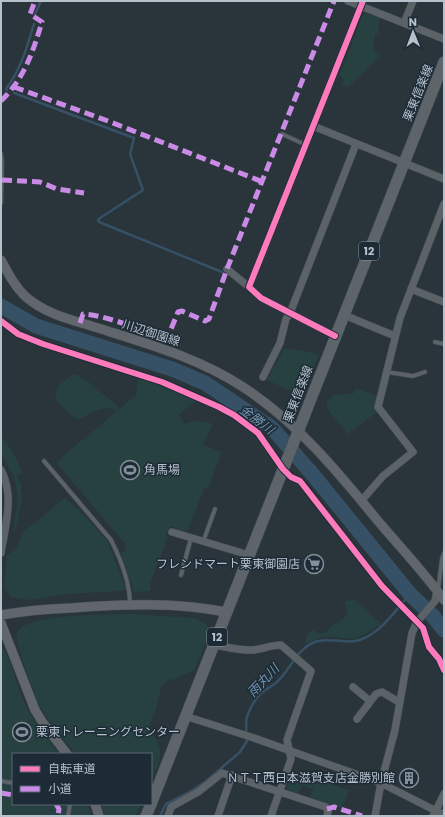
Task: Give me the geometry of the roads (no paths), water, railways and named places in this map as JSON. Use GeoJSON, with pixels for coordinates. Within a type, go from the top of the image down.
{"type":"FeatureCollection","features":[{"type":"Feature","properties":{"kind":"main road","name":"栗東信楽線"},"geometry":{"type":"LineString","coordinates":[[152,801],[444,62]]}},
{"type":"Feature","properties":{"kind":"main road","name":"栗東信楽線"},"geometry":{"type":"LineString","coordinates":[[146,816],[151,805]]}},
{"type":"Feature","properties":{"kind":"street"},"geometry":{"type":"LineString","coordinates":[[348,1],[362,4],[444,39]]}},
{"type":"Feature","properties":{"kind":"street"},"geometry":{"type":"LineString","coordinates":[[404,23],[413,1]]}},
{"type":"Feature","properties":{"kind":"street"},"geometry":{"type":"LineString","coordinates":[[249,287],[362,4]]}},
{"type":"Feature","properties":{"kind":"street"},"geometry":{"type":"LineString","coordinates":[[313,126],[444,179]]}},
{"type":"Feature","properties":{"kind":"street"},"geometry":{"type":"LineString","coordinates":[[263,377],[280,344],[286,319],[290,313],[356,144]]}},
{"type":"Feature","properties":{"kind":"street"},"geometry":{"type":"LineString","coordinates":[[362,500],[383,476],[413,452],[378,407],[400,318],[444,204]]}},
{"type":"Feature","properties":{"kind":"street","name":"川辺御園線"},"geometry":{"type":"LineString","coordinates":[[1,260],[13,282],[26,297],[43,309],[67,319],[182,356],[216,370],[245,388],[297,435],[362,500],[437,591],[439,601]]}},
{"type":"Feature","properties":{"kind":"street"},"geometry":{"type":"LineString","coordinates":[[227,268],[261,298],[335,336]]}},
{"type":"Feature","properties":{"kind":"street"},"geometry":{"type":"LineString","coordinates":[[411,289],[444,302]]}},
{"type":"Feature","properties":{"kind":"street"},"geometry":{"type":"LineString","coordinates":[[344,315],[395,336]]}},
{"type":"Feature","properties":{"kind":"street"},"geometry":{"type":"LineString","coordinates":[[1,470],[6,483],[8,497],[1,553]]}},
{"type":"Feature","properties":{"kind":"street"},"geometry":{"type":"LineString","coordinates":[[172,532],[249,555]]}},
{"type":"Feature","properties":{"kind":"street"},"geometry":{"type":"LineString","coordinates":[[375,816],[381,782],[395,730],[412,633],[420,618],[439,601]]}},
{"type":"Feature","properties":{"kind":"street"},"geometry":{"type":"LineString","coordinates":[[1,615],[38,609],[130,604],[211,609],[226,612]]}},
{"type":"Feature","properties":{"kind":"street"},"geometry":{"type":"LineString","coordinates":[[1,623],[35,710],[66,753]]}},
{"type":"Feature","properties":{"kind":"street"},"geometry":{"type":"LineString","coordinates":[[214,645],[238,650],[251,650],[270,645],[281,645],[311,671],[287,740],[291,759],[271,816]]}},
{"type":"Feature","properties":{"kind":"street"},"geometry":{"type":"LineString","coordinates":[[352,687],[370,701]]}},
{"type":"Feature","properties":{"kind":"street"},"geometry":{"type":"LineString","coordinates":[[357,719],[376,694],[382,692],[400,702]]}},
{"type":"Feature","properties":{"kind":"street"},"geometry":{"type":"LineString","coordinates":[[185,716],[290,750],[381,782],[434,813],[444,815]]}},
{"type":"Feature","properties":{"kind":"street"},"geometry":{"type":"LineString","coordinates":[[168,816],[171,807],[198,792],[222,773],[232,775],[326,807],[328,812],[327,816]]}},
{"type":"Feature","properties":{"kind":"street"},"geometry":{"type":"LineString","coordinates":[[218,816],[232,775]]}},
{"type":"Feature","properties":{"kind":"street"},"geometry":{"type":"LineString","coordinates":[[434,813],[444,794]]}},
{"type":"Feature","properties":{"kind":"street"},"geometry":{"type":"LineString","coordinates":[[95,805],[99,816]]}},
{"type":"Feature","properties":{"kind":"lane"},"geometry":{"type":"LineString","coordinates":[[282,134],[306,145]]}},
{"type":"Feature","properties":{"kind":"lane"},"geometry":{"type":"LineString","coordinates":[[1,154],[1,203]]}},
{"type":"Feature","properties":{"kind":"lane"},"geometry":{"type":"LineString","coordinates":[[435,342],[444,344]]}},
{"type":"Feature","properties":{"kind":"lane"},"geometry":{"type":"LineString","coordinates":[[387,372],[413,376],[425,372]]}},
{"type":"Feature","properties":{"kind":"lane"},"geometry":{"type":"LineString","coordinates":[[234,415],[258,433],[284,466]]}},
{"type":"Feature","properties":{"kind":"lane"},"geometry":{"type":"LineString","coordinates":[[44,461],[111,540],[118,553],[128,585],[130,604]]}},
{"type":"Feature","properties":{"kind":"lane"},"geometry":{"type":"LineString","coordinates":[[203,542],[215,509]]}},
{"type":"Feature","properties":{"kind":"lane"},"geometry":{"type":"LineString","coordinates":[[181,575],[191,538]]}},
{"type":"Feature","properties":{"kind":"lane"},"geometry":{"type":"LineString","coordinates":[[437,591],[444,553]]}},
{"type":"Feature","properties":{"kind":"lane"},"geometry":{"type":"LineString","coordinates":[[1,781],[12,783]]}},
{"type":"Feature","properties":{"kind":"lane"},"geometry":{"type":"LineString","coordinates":[[68,816],[70,805]]}},
{"type":"Feature","properties":{"kind":"waterway"},"geometry":{"type":"LineString","coordinates":[[35,14],[41,1]]}},
{"type":"Feature","properties":{"kind":"waterway"},"geometry":{"type":"LineString","coordinates":[[7,90],[6,89],[16,74],[23,58],[34,24]]}},
{"type":"Feature","properties":{"kind":"waterway"},"geometry":{"type":"LineString","coordinates":[[14,93],[134,138],[130,154],[143,190],[100,218],[98,220],[99,222],[222,272]]}},
{"type":"Feature","properties":{"kind":"waterway","name":"金勝川"},"geometry":{"type":"LineString","coordinates":[[1,306],[36,326],[172,369],[205,383],[272,428],[314,476],[410,594],[433,616],[444,630]]}},
{"type":"Feature","properties":{"kind":"waterway","name":"雨丸川"},"geometry":{"type":"LineString","coordinates":[[160,816],[166,804],[205,782],[240,752],[247,741],[246,720],[254,701],[259,695],[281,678],[303,649],[321,640],[351,642],[370,635],[389,619],[410,594]]}},
{"type":"Feature","properties":{"kind":"place","name":"角馬場"},"geometry":{"type":"Point","coordinates":[130,470]}},
{"type":"Feature","properties":{"kind":"place","name":"フレンドマート栗東御園店"},"geometry":{"type":"Point","coordinates":[314,564]}},
{"type":"Feature","properties":{"kind":"place","name":"栗東トレーニングセンター"},"geometry":{"type":"Point","coordinates":[22,732]}},
{"type":"Feature","properties":{"kind":"place","name":"ＮＴＴ西日本滋賀支店金勝別館"},"geometry":{"type":"Point","coordinates":[409,778]}}]}
